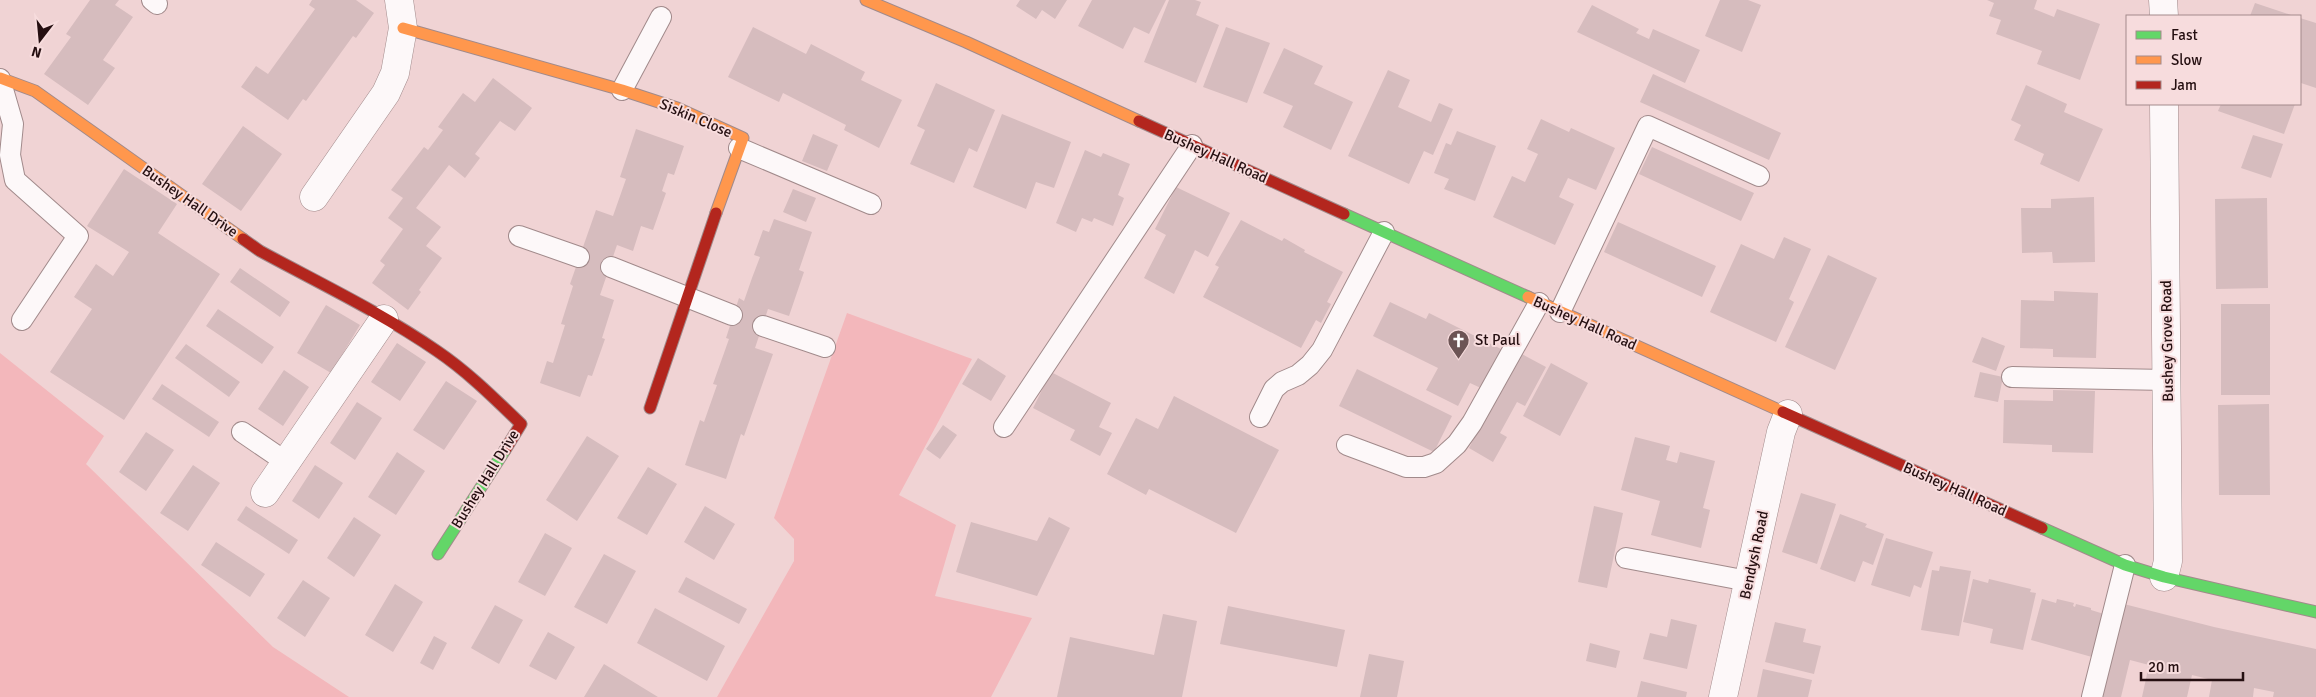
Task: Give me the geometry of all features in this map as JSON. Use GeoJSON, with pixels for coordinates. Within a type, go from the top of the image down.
{"type":"FeatureCollection","features":[{"type":"Feature","properties":{"kind":"street"},"geometry":{"type":"LineString","coordinates":[[314,197],[386,93],[395,73],[403,28],[399,0]]}},
{"type":"Feature","properties":{"kind":"street","name":"Bushey Hall Road"},"geometry":{"type":"LineString","coordinates":[[866,0],[966,42],[1540,303],[2124,565],[2164,577],[2316,612]]}},
{"type":"Feature","properties":{"kind":"street"},"geometry":{"type":"LineString","coordinates":[[2163,0],[2164,15]]}},
{"type":"Feature","properties":{"kind":"street","name":"Siskin Close"},"geometry":{"type":"LineString","coordinates":[[403,28],[622,90],[677,108],[743,138],[686,298],[650,408]]}},
{"type":"Feature","properties":{"kind":"street","name":"Bushey Hall Drive"},"geometry":{"type":"LineString","coordinates":[[0,78],[35,91],[260,251],[384,319],[437,351],[482,386],[521,424],[438,554]]}},
{"type":"Feature","properties":{"kind":"street","name":"Bushey Grove Road"},"geometry":{"type":"LineString","coordinates":[[2164,105],[2168,562],[2164,577]]}},
{"type":"Feature","properties":{"kind":"street"},"geometry":{"type":"LineString","coordinates":[[265,493],[384,319]]}},
{"type":"Feature","properties":{"kind":"street","name":"Bendysh Road"},"geometry":{"type":"LineString","coordinates":[[1723,697],[1781,432],[1788,414]]}},
{"type":"Feature","properties":{"kind":"lane"},"geometry":{"type":"LineString","coordinates":[[622,90],[661,17]]}},
{"type":"Feature","properties":{"kind":"lane"},"geometry":{"type":"LineString","coordinates":[[0,78],[13,124],[10,156],[15,180],[78,236],[22,320]]}},
{"type":"Feature","properties":{"kind":"lane"},"geometry":{"type":"LineString","coordinates":[[1560,312],[1648,126],[1760,176]]}},
{"type":"Feature","properties":{"kind":"lane"},"geometry":{"type":"LineString","coordinates":[[1004,427],[1192,145]]}},
{"type":"Feature","properties":{"kind":"lane"},"geometry":{"type":"LineString","coordinates":[[739,148],[871,204]]}},
{"type":"Feature","properties":{"kind":"lane"},"geometry":{"type":"LineString","coordinates":[[1260,417],[1274,390],[1282,382],[1298,375],[1310,365],[1322,350],[1384,232]]}},
{"type":"Feature","properties":{"kind":"lane"},"geometry":{"type":"LineString","coordinates":[[519,236],[579,257]]}},
{"type":"Feature","properties":{"kind":"lane"},"geometry":{"type":"LineString","coordinates":[[610,268],[732,315]]}},
{"type":"Feature","properties":{"kind":"lane"},"geometry":{"type":"LineString","coordinates":[[1347,445],[1406,467],[1424,467],[1436,463],[1457,444],[1472,423],[1540,303]]}},
{"type":"Feature","properties":{"kind":"lane"},"geometry":{"type":"LineString","coordinates":[[763,326],[826,347]]}},
{"type":"Feature","properties":{"kind":"lane"},"geometry":{"type":"LineString","coordinates":[[2012,377],[2167,380]]}},
{"type":"Feature","properties":{"kind":"lane"},"geometry":{"type":"LineString","coordinates":[[242,432],[286,462]]}},
{"type":"Feature","properties":{"kind":"lane"},"geometry":{"type":"LineString","coordinates":[[1626,558],[1748,581]]}},
{"type":"Feature","properties":{"kind":"lane"},"geometry":{"type":"LineString","coordinates":[[2092,697],[2124,565]]}},
{"type":"Feature","properties":{"kind":"shaded area"},"geometry":{"type":"Polygon","coordinates":[[[847,313],[972,359],[899,495],[956,525],[935,596],[1032,618],[991,697],[717,697],[794,561],[794,539],[774,518],[847,313]]]}},
{"type":"Feature","properties":{"kind":"shaded area"},"geometry":{"type":"Polygon","coordinates":[[[0,353],[104,436],[86,464],[273,647],[349,697],[0,697],[0,353]]]}},
{"type":"Feature","properties":{"kind":"building"},"geometry":{"type":"Polygon","coordinates":[[[90,0],[119,0],[115,5],[133,17],[103,60],[115,68],[88,105],[44,74],[71,37],[66,34],[90,0]]]}},
{"type":"Feature","properties":{"kind":"building"},"geometry":{"type":"Polygon","coordinates":[[[312,0],[356,0],[374,13],[356,38],[353,36],[306,101],[303,99],[288,120],[241,87],[256,66],[268,74],[315,9],[309,5],[312,0]]]}},
{"type":"Feature","properties":{"kind":"building"},"geometry":{"type":"Polygon","coordinates":[[[1020,0],[1067,0],[1055,19],[1042,10],[1036,19],[1016,6],[1020,0]]]}},
{"type":"Feature","properties":{"kind":"building"},"geometry":{"type":"Polygon","coordinates":[[[1092,0],[1166,0],[1149,34],[1134,27],[1123,49],[1078,26],[1092,0]]]}},
{"type":"Feature","properties":{"kind":"building"},"geometry":{"type":"Polygon","coordinates":[[[1169,0],[1195,0],[1201,2],[1196,15],[1219,25],[1196,83],[1144,62],[1169,0]]]}},
{"type":"Feature","properties":{"kind":"building"},"geometry":{"type":"Polygon","coordinates":[[[1720,0],[1748,0],[1761,5],[1742,52],[1705,36],[1720,0]]]}},
{"type":"Feature","properties":{"kind":"building"},"geometry":{"type":"Polygon","coordinates":[[[1987,0],[2037,0],[2034,9],[2054,17],[2057,9],[2100,24],[2080,80],[2037,64],[2042,51],[1996,34],[2001,20],[1989,16],[1994,3],[1987,0]]]}},
{"type":"Feature","properties":{"kind":"building"},"geometry":{"type":"Polygon","coordinates":[[[2255,3],[2291,15],[2250,15],[2255,3]]]}},
{"type":"Feature","properties":{"kind":"building"},"geometry":{"type":"Polygon","coordinates":[[[1592,5],[1639,29],[1636,33],[1649,39],[1653,29],[1700,50],[1685,83],[1577,32],[1592,5]]]}},
{"type":"Feature","properties":{"kind":"building"},"geometry":{"type":"Polygon","coordinates":[[[2301,18],[2316,23],[2316,88],[2301,83],[2301,18]]]}},
{"type":"Feature","properties":{"kind":"building"},"geometry":{"type":"Polygon","coordinates":[[[753,27],[806,54],[811,44],[865,72],[861,80],[902,100],[879,148],[844,130],[846,125],[783,93],[779,102],[728,77],[753,27]]]}},
{"type":"Feature","properties":{"kind":"building"},"geometry":{"type":"Polygon","coordinates":[[[1226,27],[1270,43],[1247,103],[1203,87],[1226,27]]]}},
{"type":"Feature","properties":{"kind":"building"},"geometry":{"type":"Polygon","coordinates":[[[1284,48],[1323,66],[1314,84],[1353,102],[1331,150],[1283,127],[1293,106],[1263,93],[1284,48]]]}},
{"type":"Feature","properties":{"kind":"building"},"geometry":{"type":"Polygon","coordinates":[[[1388,70],[1410,80],[1398,107],[1431,122],[1439,103],[1453,109],[1433,155],[1424,151],[1409,184],[1348,156],[1388,70]]]}},
{"type":"Feature","properties":{"kind":"building"},"geometry":{"type":"Polygon","coordinates":[[[1653,74],[1781,133],[1769,160],[1640,102],[1653,74]]]}},
{"type":"Feature","properties":{"kind":"building"},"geometry":{"type":"Polygon","coordinates":[[[493,78],[532,108],[515,131],[500,121],[475,154],[480,158],[465,178],[449,165],[416,208],[441,227],[426,246],[442,258],[419,290],[421,292],[408,310],[372,283],[385,265],[380,261],[403,229],[388,218],[403,198],[391,190],[424,147],[428,150],[443,130],[438,127],[463,93],[475,102],[493,78]]]}},
{"type":"Feature","properties":{"kind":"building"},"geometry":{"type":"Polygon","coordinates":[[[936,83],[995,110],[977,152],[969,148],[954,183],[910,164],[925,130],[917,126],[936,83]]]}},
{"type":"Feature","properties":{"kind":"building"},"geometry":{"type":"Polygon","coordinates":[[[2026,85],[2067,104],[2064,112],[2103,129],[2079,182],[2040,164],[2044,154],[2014,140],[2021,125],[2011,120],[2026,85]]]}},
{"type":"Feature","properties":{"kind":"building"},"geometry":{"type":"Polygon","coordinates":[[[2221,105],[2295,105],[2284,134],[2218,111],[2221,105]]]}},
{"type":"Feature","properties":{"kind":"building"},"geometry":{"type":"Polygon","coordinates":[[[1002,114],[1071,142],[1054,188],[1036,182],[1026,209],[973,187],[1002,114]]]}},
{"type":"Feature","properties":{"kind":"building"},"geometry":{"type":"Polygon","coordinates":[[[1541,119],[1569,132],[1571,128],[1615,148],[1596,190],[1568,178],[1559,197],[1574,204],[1555,245],[1493,217],[1512,176],[1525,182],[1538,154],[1527,149],[1541,119]]]}},
{"type":"Feature","properties":{"kind":"building"},"geometry":{"type":"Polygon","coordinates":[[[243,126],[282,154],[241,211],[202,184],[243,126]]]}},
{"type":"Feature","properties":{"kind":"building"},"geometry":{"type":"Polygon","coordinates":[[[636,129],[684,146],[674,175],[668,173],[662,191],[666,193],[653,230],[641,226],[633,251],[617,245],[600,295],[614,300],[602,338],[605,339],[592,376],[588,375],[580,397],[540,383],[547,361],[553,363],[565,325],[561,324],[573,286],[570,284],[596,210],[613,216],[626,179],[620,177],[636,129]]]}},
{"type":"Feature","properties":{"kind":"building"},"geometry":{"type":"Polygon","coordinates":[[[1457,131],[1496,146],[1475,201],[1444,189],[1449,179],[1434,173],[1446,143],[1451,145],[1457,131]]]}},
{"type":"Feature","properties":{"kind":"building"},"geometry":{"type":"Polygon","coordinates":[[[813,134],[838,145],[827,171],[802,161],[813,134]]]}},
{"type":"Feature","properties":{"kind":"building"},"geometry":{"type":"Polygon","coordinates":[[[2253,135],[2283,144],[2271,178],[2241,168],[2253,135]]]}},
{"type":"Feature","properties":{"kind":"building"},"geometry":{"type":"Polygon","coordinates":[[[1652,147],[1754,193],[1741,221],[1639,174],[1652,147]]]}},
{"type":"Feature","properties":{"kind":"building"},"geometry":{"type":"Polygon","coordinates":[[[1085,150],[1101,157],[1103,153],[1130,164],[1118,195],[1124,198],[1113,226],[1094,218],[1092,222],[1082,218],[1076,232],[1056,223],[1085,150]]]}},
{"type":"Feature","properties":{"kind":"building"},"geometry":{"type":"Polygon","coordinates":[[[124,169],[177,204],[158,233],[220,274],[124,420],[50,372],[92,309],[74,297],[96,264],[113,276],[129,252],[87,226],[124,169]]]}},
{"type":"Feature","properties":{"kind":"building"},"geometry":{"type":"Polygon","coordinates":[[[1176,187],[1230,213],[1208,257],[1195,250],[1174,294],[1144,278],[1166,235],[1155,229],[1176,187]]]}},
{"type":"Feature","properties":{"kind":"building"},"geometry":{"type":"Polygon","coordinates":[[[793,189],[816,198],[806,222],[783,212],[793,189]]]}},
{"type":"Feature","properties":{"kind":"building"},"geometry":{"type":"Polygon","coordinates":[[[2094,197],[2095,262],[2053,263],[2052,252],[2022,253],[2021,208],[2051,208],[2051,199],[2094,197]]]}},
{"type":"Feature","properties":{"kind":"building"},"geometry":{"type":"Polygon","coordinates":[[[2267,198],[2268,288],[2216,289],[2215,199],[2267,198]]]}},
{"type":"Feature","properties":{"kind":"building"},"geometry":{"type":"Polygon","coordinates":[[[774,219],[812,232],[799,270],[804,272],[789,316],[768,309],[755,348],[773,354],[744,436],[741,434],[726,479],[685,465],[700,420],[704,422],[717,385],[713,384],[729,339],[726,338],[739,298],[744,301],[760,257],[754,255],[763,230],[769,232],[774,219]]]}},
{"type":"Feature","properties":{"kind":"building"},"geometry":{"type":"Polygon","coordinates":[[[1241,220],[1282,241],[1284,238],[1305,250],[1304,252],[1343,272],[1327,302],[1331,304],[1321,323],[1316,320],[1301,348],[1203,297],[1219,267],[1215,265],[1241,220]]]}},
{"type":"Feature","properties":{"kind":"building"},"geometry":{"type":"Polygon","coordinates":[[[1618,222],[1716,266],[1702,297],[1604,252],[1618,222]]]}},
{"type":"Feature","properties":{"kind":"building"},"geometry":{"type":"Polygon","coordinates":[[[1784,237],[1811,249],[1789,299],[1794,302],[1776,342],[1710,312],[1741,244],[1774,259],[1784,237]]]}},
{"type":"Feature","properties":{"kind":"building"},"geometry":{"type":"Polygon","coordinates":[[[1828,255],[1877,278],[1835,370],[1785,347],[1828,255]]]}},
{"type":"Feature","properties":{"kind":"building"},"geometry":{"type":"Polygon","coordinates":[[[240,268],[290,302],[280,317],[230,282],[240,268]]]}},
{"type":"Feature","properties":{"kind":"building"},"geometry":{"type":"Polygon","coordinates":[[[2054,291],[2098,293],[2096,358],[2053,357],[2053,349],[2020,348],[2021,300],[2054,301],[2054,291]]]}},
{"type":"Feature","properties":{"kind":"building","name":"St Paul"},"geometry":{"type":"Polygon","coordinates":[[[1390,302],[1426,319],[1429,313],[1503,350],[1483,389],[1470,383],[1458,406],[1426,390],[1438,368],[1373,336],[1390,302]]]}},
{"type":"Feature","properties":{"kind":"building"},"geometry":{"type":"Polygon","coordinates":[[[2221,304],[2270,304],[2270,395],[2221,395],[2221,304]]]}},
{"type":"Feature","properties":{"kind":"building"},"geometry":{"type":"Polygon","coordinates":[[[326,305],[360,325],[331,373],[297,353],[326,305]]]}},
{"type":"Feature","properties":{"kind":"building"},"geometry":{"type":"Polygon","coordinates":[[[218,309],[274,347],[262,364],[206,326],[218,309]]]}},
{"type":"Feature","properties":{"kind":"building"},"geometry":{"type":"Polygon","coordinates":[[[1982,337],[2005,346],[1996,371],[1972,362],[1982,337]]]}},
{"type":"Feature","properties":{"kind":"building"},"geometry":{"type":"Polygon","coordinates":[[[397,343],[426,362],[400,401],[371,382],[397,343]]]}},
{"type":"Feature","properties":{"kind":"building"},"geometry":{"type":"Polygon","coordinates":[[[186,344],[240,382],[229,397],[175,358],[186,344]]]}},
{"type":"Feature","properties":{"kind":"building"},"geometry":{"type":"Polygon","coordinates":[[[1520,353],[1546,367],[1525,406],[1517,402],[1500,433],[1507,437],[1493,462],[1469,448],[1520,353]]]}},
{"type":"Feature","properties":{"kind":"building"},"geometry":{"type":"Polygon","coordinates":[[[978,358],[1006,376],[991,401],[962,384],[978,358]]]}},
{"type":"Feature","properties":{"kind":"building"},"geometry":{"type":"Polygon","coordinates":[[[1551,363],[1588,383],[1560,436],[1523,416],[1551,363]]]}},
{"type":"Feature","properties":{"kind":"building"},"geometry":{"type":"Polygon","coordinates":[[[1357,369],[1452,416],[1434,452],[1339,406],[1357,369]]]}},
{"type":"Feature","properties":{"kind":"building"},"geometry":{"type":"Polygon","coordinates":[[[284,370],[309,387],[283,426],[258,409],[284,370]]]}},
{"type":"Feature","properties":{"kind":"building"},"geometry":{"type":"Polygon","coordinates":[[[1051,372],[1111,403],[1099,427],[1112,433],[1100,456],[1070,440],[1075,430],[1033,408],[1051,372]]]}},
{"type":"Feature","properties":{"kind":"building"},"geometry":{"type":"Polygon","coordinates":[[[1980,372],[2003,377],[1998,402],[1974,397],[1980,372]]]}},
{"type":"Feature","properties":{"kind":"building"},"geometry":{"type":"Polygon","coordinates":[[[446,381],[477,401],[444,450],[413,430],[446,381]]]}},
{"type":"Feature","properties":{"kind":"building"},"geometry":{"type":"Polygon","coordinates":[[[162,384],[219,422],[209,437],[152,399],[162,384]]]}},
{"type":"Feature","properties":{"kind":"building"},"geometry":{"type":"Polygon","coordinates":[[[2053,390],[2095,391],[2093,453],[2052,452],[2052,445],[2003,443],[2004,400],[2053,401],[2053,390]]]}},
{"type":"Feature","properties":{"kind":"building"},"geometry":{"type":"Polygon","coordinates":[[[1174,396],[1279,450],[1236,533],[1149,489],[1146,495],[1107,474],[1136,418],[1158,429],[1174,396]]]}},
{"type":"Feature","properties":{"kind":"building"},"geometry":{"type":"Polygon","coordinates":[[[357,402],[382,418],[355,460],[330,443],[357,402]]]}},
{"type":"Feature","properties":{"kind":"building"},"geometry":{"type":"Polygon","coordinates":[[[2269,404],[2270,495],[2219,495],[2218,405],[2269,404]]]}},
{"type":"Feature","properties":{"kind":"building"},"geometry":{"type":"Polygon","coordinates":[[[943,425],[957,435],[940,459],[926,449],[943,425]]]}},
{"type":"Feature","properties":{"kind":"building"},"geometry":{"type":"Polygon","coordinates":[[[146,432],[174,450],[146,491],[119,472],[146,432]]]}},
{"type":"Feature","properties":{"kind":"building"},"geometry":{"type":"Polygon","coordinates":[[[587,436],[619,456],[577,521],[546,500],[587,436]]]}},
{"type":"Feature","properties":{"kind":"building"},"geometry":{"type":"Polygon","coordinates":[[[1635,437],[1670,446],[1666,460],[1677,463],[1680,452],[1715,461],[1703,508],[1710,510],[1701,548],[1651,535],[1660,501],[1621,490],[1635,437]]]}},
{"type":"Feature","properties":{"kind":"building"},"geometry":{"type":"Polygon","coordinates":[[[397,452],[425,471],[396,515],[368,497],[397,452]]]}},
{"type":"Feature","properties":{"kind":"building"},"geometry":{"type":"Polygon","coordinates":[[[193,465],[220,483],[188,531],[160,513],[193,465]]]}},
{"type":"Feature","properties":{"kind":"building"},"geometry":{"type":"Polygon","coordinates":[[[315,465],[343,483],[319,519],[292,501],[315,465]]]}},
{"type":"Feature","properties":{"kind":"building"},"geometry":{"type":"Polygon","coordinates":[[[648,467],[677,484],[647,535],[617,518],[648,467]]]}},
{"type":"Feature","properties":{"kind":"building"},"geometry":{"type":"Polygon","coordinates":[[[1801,493],[1836,504],[1817,564],[1782,552],[1801,493]]]}},
{"type":"Feature","properties":{"kind":"building"},"geometry":{"type":"Polygon","coordinates":[[[246,506],[298,540],[289,554],[237,520],[246,506]]]}},
{"type":"Feature","properties":{"kind":"building"},"geometry":{"type":"Polygon","coordinates":[[[705,506],[735,524],[714,560],[684,542],[705,506]]]}},
{"type":"Feature","properties":{"kind":"building"},"geometry":{"type":"Polygon","coordinates":[[[1594,506],[1623,513],[1607,588],[1578,582],[1594,506]]]}},
{"type":"Feature","properties":{"kind":"building"},"geometry":{"type":"Polygon","coordinates":[[[1840,514],[1867,524],[1865,527],[1884,534],[1873,565],[1863,561],[1855,582],[1820,569],[1840,514]]]}},
{"type":"Feature","properties":{"kind":"building"},"geometry":{"type":"Polygon","coordinates":[[[354,517],[381,535],[354,577],[327,558],[354,517]]]}},
{"type":"Feature","properties":{"kind":"building"},"geometry":{"type":"Polygon","coordinates":[[[1049,517],[1070,528],[1037,596],[956,572],[971,522],[1037,541],[1049,517]]]}},
{"type":"Feature","properties":{"kind":"building"},"geometry":{"type":"Polygon","coordinates":[[[545,533],[572,548],[545,596],[518,582],[545,533]]]}},
{"type":"Feature","properties":{"kind":"building"},"geometry":{"type":"Polygon","coordinates":[[[1886,538],[1933,552],[1921,588],[1914,585],[1910,597],[1871,585],[1886,538]]]}},
{"type":"Feature","properties":{"kind":"building"},"geometry":{"type":"Polygon","coordinates":[[[216,542],[265,574],[250,597],[201,565],[216,542]]]}},
{"type":"Feature","properties":{"kind":"building"},"geometry":{"type":"Polygon","coordinates":[[[604,554],[636,571],[607,624],[574,607],[604,554]]]}},
{"type":"Feature","properties":{"kind":"building"},"geometry":{"type":"Polygon","coordinates":[[[1940,566],[1971,571],[1959,636],[1921,630],[1932,570],[1939,571],[1940,566]]]}},
{"type":"Feature","properties":{"kind":"building"},"geometry":{"type":"Polygon","coordinates":[[[686,577],[747,609],[739,624],[678,592],[686,577]]]}},
{"type":"Feature","properties":{"kind":"building"},"geometry":{"type":"Polygon","coordinates":[[[1973,579],[1988,583],[1989,579],[2031,589],[2030,592],[2036,593],[2023,650],[1990,643],[1993,629],[1963,622],[1973,579]]]}},
{"type":"Feature","properties":{"kind":"building"},"geometry":{"type":"Polygon","coordinates":[[[303,580],[330,598],[305,637],[277,618],[303,580]]]}},
{"type":"Feature","properties":{"kind":"building"},"geometry":{"type":"Polygon","coordinates":[[[395,584],[423,602],[393,652],[365,635],[395,584]]]}},
{"type":"Feature","properties":{"kind":"building"},"geometry":{"type":"Polygon","coordinates":[[[2042,599],[2056,603],[2057,599],[2074,603],[2073,606],[2075,607],[2076,604],[2104,614],[2092,657],[2031,640],[2042,599]]]}},
{"type":"Feature","properties":{"kind":"building"},"geometry":{"type":"Polygon","coordinates":[[[2120,603],[2214,627],[2316,649],[2316,697],[2273,697],[2274,692],[2254,688],[2253,697],[2209,697],[2212,680],[2192,675],[2187,697],[2142,697],[2149,665],[2130,660],[2121,697],[2096,697],[2120,603]]]}},
{"type":"Feature","properties":{"kind":"building"},"geometry":{"type":"Polygon","coordinates":[[[495,605],[523,620],[499,664],[471,648],[495,605]]]}},
{"type":"Feature","properties":{"kind":"building"},"geometry":{"type":"Polygon","coordinates":[[[1228,606],[1345,630],[1337,667],[1220,644],[1228,606]]]}},
{"type":"Feature","properties":{"kind":"building"},"geometry":{"type":"Polygon","coordinates":[[[655,608],[725,646],[707,681],[637,643],[655,608]]]}},
{"type":"Feature","properties":{"kind":"building"},"geometry":{"type":"Polygon","coordinates":[[[1163,614],[1197,621],[1182,697],[1057,697],[1070,637],[1154,655],[1163,614]]]}},
{"type":"Feature","properties":{"kind":"building"},"geometry":{"type":"Polygon","coordinates":[[[1671,619],[1697,625],[1687,669],[1643,659],[1650,633],[1667,637],[1671,619]]]}},
{"type":"Feature","properties":{"kind":"building"},"geometry":{"type":"Polygon","coordinates":[[[1775,622],[1806,629],[1803,642],[1821,646],[1814,674],[1765,662],[1775,622]]]}},
{"type":"Feature","properties":{"kind":"building"},"geometry":{"type":"Polygon","coordinates":[[[548,632],[575,647],[556,680],[529,666],[548,632]]]}},
{"type":"Feature","properties":{"kind":"building"},"geometry":{"type":"Polygon","coordinates":[[[434,636],[447,643],[433,670],[420,663],[434,636]]]}},
{"type":"Feature","properties":{"kind":"building"},"geometry":{"type":"Polygon","coordinates":[[[1590,643],[1620,651],[1616,668],[1586,661],[1590,643]]]}},
{"type":"Feature","properties":{"kind":"building"},"geometry":{"type":"Polygon","coordinates":[[[1369,654],[1404,661],[1397,697],[1360,697],[1369,654]]]}},
{"type":"Feature","properties":{"kind":"building"},"geometry":{"type":"Polygon","coordinates":[[[604,664],[658,697],[584,697],[604,664]]]}},
{"type":"Feature","properties":{"kind":"building"},"geometry":{"type":"Polygon","coordinates":[[[1763,669],[1812,680],[1808,697],[1757,697],[1763,669]]]}},
{"type":"Feature","properties":{"kind":"building"},"geometry":{"type":"Polygon","coordinates":[[[1641,681],[1687,692],[1686,697],[1637,697],[1641,681]]]}},
{"type":"Feature","properties":{"kind":"traffic: fast"},"geometry":{"type":"LineString","coordinates":[[1344,214],[1528,297]]}},
{"type":"Feature","properties":{"kind":"traffic: fast"},"geometry":{"type":"LineString","coordinates":[[438,554],[505,450]]}},
{"type":"Feature","properties":{"kind":"traffic: fast"},"geometry":{"type":"LineString","coordinates":[[2042,528],[2125,565],[2164,577],[2316,612]]}},
{"type":"Feature","properties":{"kind":"traffic: slow"},"geometry":{"type":"LineString","coordinates":[[866,0],[966,42],[1139,121]]}},
{"type":"Feature","properties":{"kind":"traffic: slow"},"geometry":{"type":"LineString","coordinates":[[403,28],[622,90],[677,108],[743,138],[716,213]]}},
{"type":"Feature","properties":{"kind":"traffic: slow"},"geometry":{"type":"LineString","coordinates":[[0,78],[35,91],[243,239]]}},
{"type":"Feature","properties":{"kind":"traffic: slow"},"geometry":{"type":"LineString","coordinates":[[1528,297],[1783,412]]}},
{"type":"Feature","properties":{"kind":"traffic: jam"},"geometry":{"type":"LineString","coordinates":[[1139,121],[1344,214]]}},
{"type":"Feature","properties":{"kind":"traffic: jam"},"geometry":{"type":"LineString","coordinates":[[650,408],[716,213]]}},
{"type":"Feature","properties":{"kind":"traffic: jam"},"geometry":{"type":"LineString","coordinates":[[243,239],[260,251],[416,337],[459,368],[521,424],[505,450]]}},
{"type":"Feature","properties":{"kind":"traffic: jam"},"geometry":{"type":"LineString","coordinates":[[1783,412],[2042,528]]}},
{"type":"Feature","properties":{"kind":"place","name":"St Paul"},"geometry":{"type":"Point","coordinates":[1459,359]}}]}
